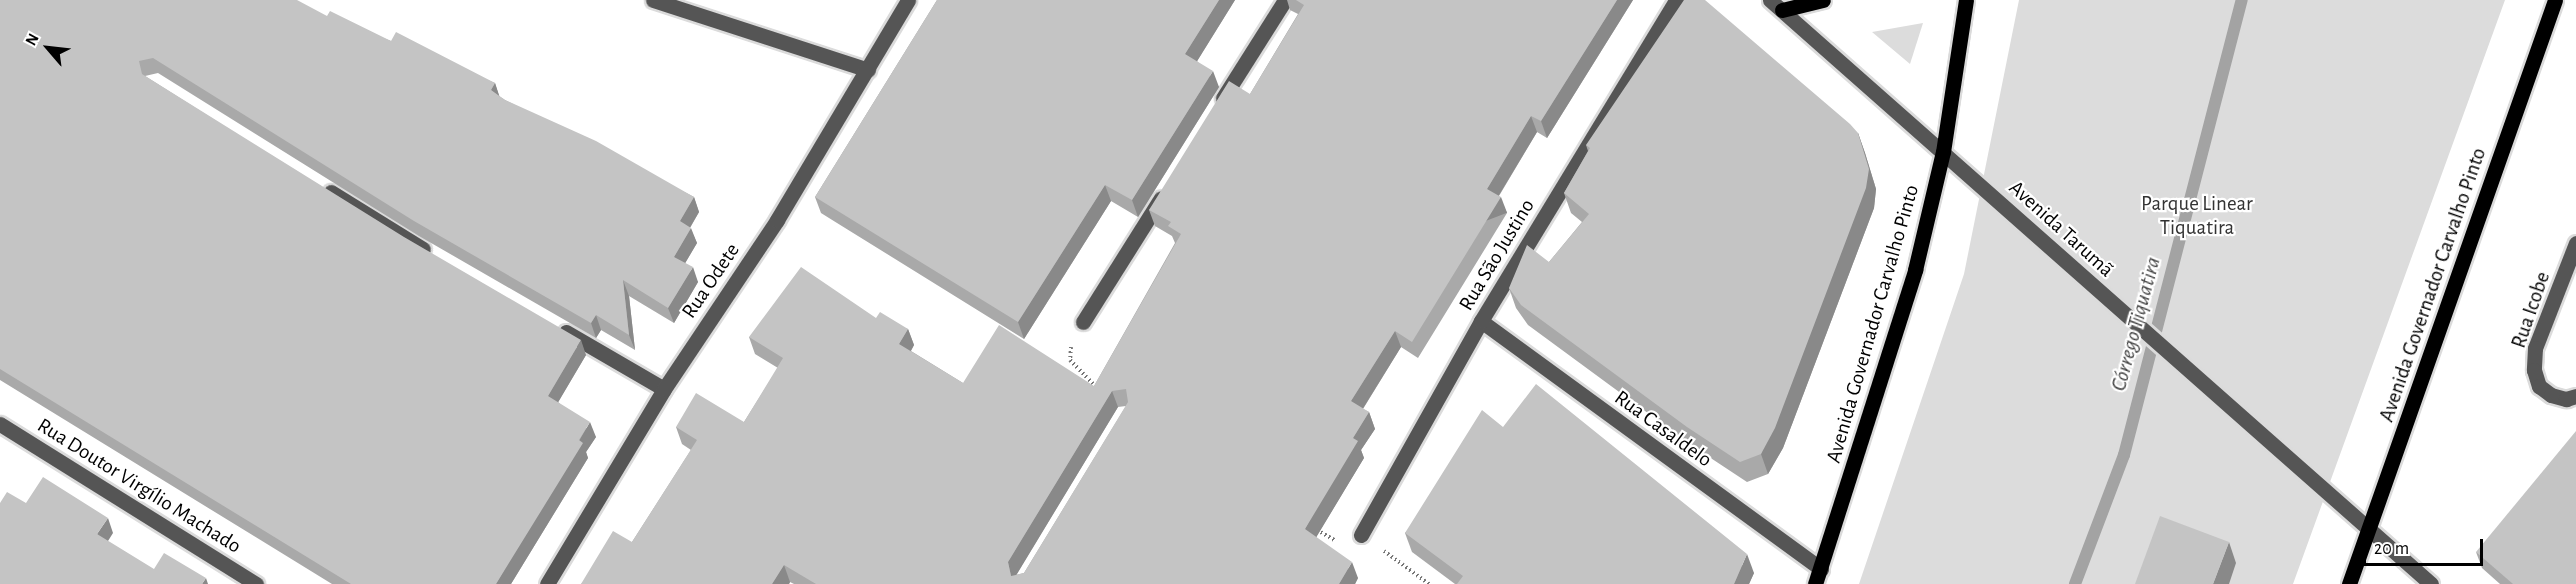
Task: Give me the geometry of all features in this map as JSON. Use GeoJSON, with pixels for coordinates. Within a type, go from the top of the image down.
{"type":"FeatureCollection","features":[{"type":"Feature","properties":{"kind":"main road"},"geometry":{"type":"LineString","coordinates":[[1776,5],[1823,0]]}},
{"type":"Feature","properties":{"kind":"main road","name":"Avenida Governador Carvalho Pinto"},"geometry":{"type":"LineString","coordinates":[[1818,577],[1912,281],[1943,152],[1966,0]]}},
{"type":"Feature","properties":{"kind":"main road","name":"Avenida Governador Carvalho Pinto"},"geometry":{"type":"LineString","coordinates":[[2349,584],[2555,0]]}},
{"type":"Feature","properties":{"kind":"street"},"geometry":{"type":"LineString","coordinates":[[653,0],[868,70]]}},
{"type":"Feature","properties":{"kind":"street","name":"Rua Odete"},"geometry":{"type":"LineString","coordinates":[[547,584],[664,389],[777,220],[908,0]]}},
{"type":"Feature","properties":{"kind":"street"},"geometry":{"type":"LineString","coordinates":[[1217,108],[1285,0]]}},
{"type":"Feature","properties":{"kind":"street","name":"Rua São Justino"},"geometry":{"type":"LineString","coordinates":[[1361,535],[1481,321],[1676,0]]}},
{"type":"Feature","properties":{"kind":"street","name":"Avenida Tarumã"},"geometry":{"type":"LineString","coordinates":[[1776,5],[2431,584]]}},
{"type":"Feature","properties":{"kind":"street"},"geometry":{"type":"LineString","coordinates":[[313,181],[434,255]]}},
{"type":"Feature","properties":{"kind":"street"},"geometry":{"type":"LineString","coordinates":[[1083,322],[1168,187]]}},
{"type":"Feature","properties":{"kind":"street","name":"Rua Icobe"},"geometry":{"type":"LineString","coordinates":[[2576,243],[2535,348],[2534,370],[2540,386],[2551,395],[2566,399],[2576,396]]}},
{"type":"Feature","properties":{"kind":"street","name":"Rua Casaldelo"},"geometry":{"type":"LineString","coordinates":[[1481,321],[1818,577]]}},
{"type":"Feature","properties":{"kind":"street"},"geometry":{"type":"LineString","coordinates":[[554,325],[664,389]]}},
{"type":"Feature","properties":{"kind":"street","name":"Rua Doutor Virgílio Machado"},"geometry":{"type":"LineString","coordinates":[[0,424],[256,584]]}},
{"type":"Feature","properties":{"kind":"path"},"geometry":{"type":"LineString","coordinates":[[1083,322],[1071,346],[1070,360],[1102,393]]}},
{"type":"Feature","properties":{"kind":"path"},"geometry":{"type":"LineString","coordinates":[[1312,527],[1347,547],[1361,535],[1429,584]]}},
{"type":"Feature","properties":{"kind":"green space","name":"Parque Linear Tiquatira"},"geometry":{"type":"Polygon","coordinates":[[[2019,0],[2505,0],[2293,584],[1859,584],[1964,274],[2019,0]]]}},
{"type":"Feature","properties":{"kind":"green space"},"geometry":{"type":"Polygon","coordinates":[[[1923,23],[1910,64],[1872,32],[1923,23]]]}},
{"type":"Feature","properties":{"kind":"building"},"geometry":{"type":"Polygon","coordinates":[[[0,0],[297,0],[327,16],[330,11],[391,41],[396,32],[495,83],[491,90],[505,100],[596,141],[694,197],[680,221],[691,228],[674,257],[693,267],[668,308],[623,280],[629,335],[596,315],[591,323],[414,221],[153,58],[139,61],[142,74],[404,237],[581,340],[548,396],[590,422],[579,440],[583,443],[496,584],[351,584],[0,369],[0,0]]]}},
{"type":"Feature","properties":{"kind":"building"},"geometry":{"type":"Polygon","coordinates":[[[937,0],[1219,0],[1185,54],[1213,71],[1132,200],[1105,185],[1018,322],[815,197],[937,0]]]}},
{"type":"Feature","properties":{"kind":"building"},"geometry":{"type":"Polygon","coordinates":[[[1296,0],[1617,0],[1541,121],[1531,116],[1487,189],[1501,197],[1412,342],[1395,331],[1351,401],[1369,412],[1353,438],[1358,441],[1305,529],[1352,562],[1339,584],[816,584],[784,565],[772,584],[581,584],[613,531],[632,542],[697,440],[676,427],[696,393],[744,422],[783,358],[749,337],[801,267],[876,318],[880,312],[908,329],[899,344],[963,383],[999,325],[1094,386],[1181,234],[1168,226],[1171,222],[1149,210],[1229,81],[1250,94],[1304,5],[1296,0]],[[1126,389],[1112,391],[1008,562],[1011,576],[1024,573],[1128,402],[1126,389]]]}},
{"type":"Feature","properties":{"kind":"building"},"geometry":{"type":"Polygon","coordinates":[[[1684,0],[1705,0],[1850,124],[1858,133],[1869,169],[1866,188],[1775,428],[1761,454],[1740,462],[1687,427],[1521,305],[1509,288],[1527,245],[1549,262],[1589,214],[1564,193],[1590,148],[1586,145],[1684,0]]]}},
{"type":"Feature","properties":{"kind":"building"},"geometry":{"type":"Polygon","coordinates":[[[1536,384],[1747,554],[1734,584],[1457,584],[1463,576],[1405,533],[1482,410],[1503,427],[1536,384]]]}},
{"type":"Feature","properties":{"kind":"building"},"geometry":{"type":"Polygon","coordinates":[[[2576,431],[2576,584],[2513,584],[2476,552],[2576,431]]]}},
{"type":"Feature","properties":{"kind":"building"},"geometry":{"type":"Polygon","coordinates":[[[43,477],[108,518],[97,534],[154,569],[164,553],[206,578],[202,584],[0,584],[0,503],[7,492],[26,503],[43,477]]]}},
{"type":"Feature","properties":{"kind":"building"},"geometry":{"type":"Polygon","coordinates":[[[2160,516],[2229,542],[2213,584],[2135,584],[2160,516]]]}},
{"type":"Feature","properties":{"kind":"waterway","name":"Córrego Tiquatira"},"geometry":{"type":"LineString","coordinates":[[2075,584],[2124,455],[2242,0]]}}]}
